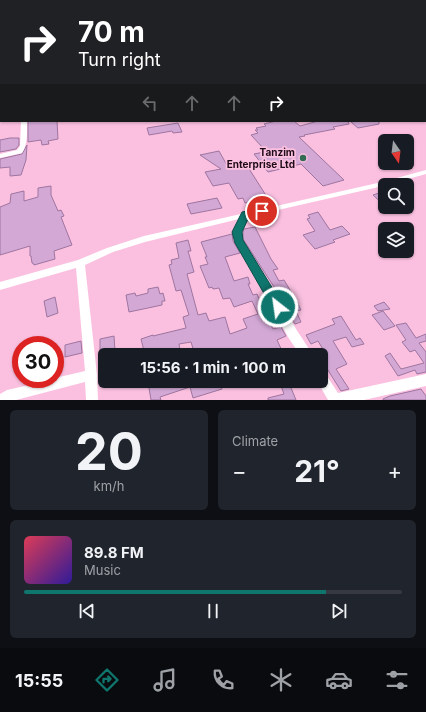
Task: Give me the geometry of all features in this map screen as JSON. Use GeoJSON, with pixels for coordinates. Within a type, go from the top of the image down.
{"type":"FeatureCollection","features":[{"type":"Feature","properties":{"kind":"street"},"geometry":{"type":"LineString","coordinates":[[0,156],[20,152],[23,146],[24,122]]}},
{"type":"Feature","properties":{"kind":"street"},"geometry":{"type":"LineString","coordinates":[[0,286],[80,263],[110,250],[137,241],[384,184],[426,172]]}},
{"type":"Feature","properties":{"kind":"street"},"geometry":{"type":"LineString","coordinates":[[245,215],[237,232],[238,240],[302,348]]}},
{"type":"Feature","properties":{"kind":"street"},"geometry":{"type":"LineString","coordinates":[[80,263],[92,400]]}},
{"type":"Feature","properties":{"kind":"street"},"geometry":{"type":"LineString","coordinates":[[3,400],[7,396],[91,375]]}},
{"type":"Feature","properties":{"kind":"street"},"geometry":{"type":"LineString","coordinates":[[328,388],[336,400],[426,380]]}},
{"type":"Feature","properties":{"kind":"building"},"geometry":{"type":"Polygon","coordinates":[[[28,122],[57,122],[58,139],[48,141],[49,144],[42,145],[41,140],[28,142],[28,122]]]}},
{"type":"Feature","properties":{"kind":"building"},"geometry":{"type":"Polygon","coordinates":[[[272,122],[295,122],[300,126],[314,122],[348,122],[349,124],[333,127],[335,129],[299,137],[344,180],[323,186],[301,164],[268,172],[254,154],[264,152],[261,149],[263,148],[251,135],[258,133],[255,130],[258,130],[256,128],[266,126],[264,124],[272,122]]]}},
{"type":"Feature","properties":{"kind":"building"},"geometry":{"type":"Polygon","coordinates":[[[351,122],[379,122],[379,124],[358,128],[351,122]]]}},
{"type":"Feature","properties":{"kind":"building"},"geometry":{"type":"Polygon","coordinates":[[[178,123],[182,132],[173,133],[172,131],[149,135],[147,128],[178,123]]]}},
{"type":"Feature","properties":{"kind":"building"},"geometry":{"type":"Polygon","coordinates":[[[19,138],[19,145],[16,149],[0,152],[0,140],[19,138]]]}},
{"type":"Feature","properties":{"kind":"building"},"geometry":{"type":"Polygon","coordinates":[[[27,145],[26,160],[21,175],[10,176],[10,167],[0,168],[0,159],[22,154],[27,145]]]}},
{"type":"Feature","properties":{"kind":"building"},"geometry":{"type":"Polygon","coordinates":[[[219,151],[228,167],[246,164],[267,197],[245,203],[243,198],[238,199],[229,183],[213,186],[205,172],[221,169],[200,155],[219,151]]]}},
{"type":"Feature","properties":{"kind":"building"},"geometry":{"type":"Polygon","coordinates":[[[51,186],[51,195],[58,211],[61,210],[64,216],[61,217],[72,245],[54,251],[55,259],[34,265],[30,256],[30,246],[0,255],[0,207],[10,203],[11,194],[24,191],[24,201],[38,197],[38,188],[51,186]]]}},
{"type":"Feature","properties":{"kind":"building"},"geometry":{"type":"Polygon","coordinates":[[[378,193],[378,200],[373,195],[378,193]]]}},
{"type":"Feature","properties":{"kind":"building"},"geometry":{"type":"Polygon","coordinates":[[[217,198],[222,208],[191,214],[187,204],[217,198]]]}},
{"type":"Feature","properties":{"kind":"building"},"geometry":{"type":"Polygon","coordinates":[[[318,212],[330,230],[342,226],[350,234],[333,240],[335,242],[315,249],[303,235],[315,231],[307,219],[310,218],[308,215],[318,212]]]}},
{"type":"Feature","properties":{"kind":"building"},"geometry":{"type":"Polygon","coordinates":[[[255,227],[271,259],[278,269],[273,270],[279,281],[284,280],[301,310],[296,311],[301,322],[295,324],[276,290],[243,239],[244,229],[255,227]]]}},
{"type":"Feature","properties":{"kind":"building"},"geometry":{"type":"Polygon","coordinates":[[[232,234],[233,241],[240,253],[225,257],[234,281],[248,277],[250,284],[248,284],[253,295],[257,294],[273,329],[281,327],[286,336],[277,340],[281,348],[193,348],[191,342],[179,344],[180,348],[143,348],[141,339],[186,328],[183,317],[189,315],[181,290],[176,291],[169,265],[172,264],[171,260],[179,258],[176,243],[188,240],[191,251],[188,251],[194,272],[187,274],[198,315],[206,313],[209,321],[225,317],[230,334],[247,328],[243,319],[258,314],[252,301],[234,307],[230,298],[223,299],[219,288],[209,288],[200,266],[208,264],[201,242],[232,234]]]}},
{"type":"Feature","properties":{"kind":"building"},"geometry":{"type":"Polygon","coordinates":[[[158,287],[160,294],[163,293],[165,301],[162,301],[162,305],[129,312],[126,295],[135,293],[136,296],[148,293],[148,289],[158,287]]]}},
{"type":"Feature","properties":{"kind":"building"},"geometry":{"type":"Polygon","coordinates":[[[55,297],[58,313],[47,317],[44,301],[55,297]]]}},
{"type":"Feature","properties":{"kind":"building"},"geometry":{"type":"Polygon","coordinates":[[[384,302],[390,309],[378,311],[374,306],[384,302]]]}},
{"type":"Feature","properties":{"kind":"building"},"geometry":{"type":"Polygon","coordinates":[[[383,311],[395,326],[384,330],[372,315],[383,311]]]}},
{"type":"Feature","properties":{"kind":"building"},"geometry":{"type":"Polygon","coordinates":[[[341,316],[356,340],[360,338],[364,344],[352,347],[346,337],[333,341],[347,364],[336,369],[349,389],[341,391],[328,370],[328,348],[322,348],[318,341],[311,344],[306,335],[335,324],[332,319],[341,316]]]}},
{"type":"Feature","properties":{"kind":"building"},"geometry":{"type":"Polygon","coordinates":[[[406,323],[416,338],[426,334],[426,341],[419,343],[426,352],[426,372],[417,374],[415,370],[398,376],[385,356],[390,353],[401,369],[424,363],[415,350],[410,352],[402,342],[406,340],[396,325],[406,323]]]}},
{"type":"Feature","properties":{"kind":"building"},"geometry":{"type":"Polygon","coordinates":[[[114,336],[115,348],[100,348],[100,339],[114,336]]]}},
{"type":"Feature","properties":{"kind":"building"},"geometry":{"type":"Polygon","coordinates":[[[81,341],[82,353],[65,357],[65,345],[81,341]]]}},
{"type":"Feature","properties":{"kind":"building"},"geometry":{"type":"Polygon","coordinates":[[[149,388],[187,388],[160,397],[161,400],[151,400],[149,388]]]}},
{"type":"Feature","properties":{"kind":"building"},"geometry":{"type":"Polygon","coordinates":[[[190,388],[222,389],[193,398],[190,388]]]}},
{"type":"Feature","properties":{"kind":"building"},"geometry":{"type":"Polygon","coordinates":[[[282,388],[291,388],[296,400],[268,400],[268,398],[284,394],[282,388]]]}},
{"type":"Feature","properties":{"kind":"building"},"geometry":{"type":"Polygon","coordinates":[[[421,389],[426,396],[426,400],[383,400],[390,396],[421,389]]]}},
{"type":"Feature","properties":{"kind":"place","name":"Tanzim Enterprise Ltd"},"geometry":{"type":"Point","coordinates":[303,158]}},
{"type":"Feature","properties":{"kind":"route"},"geometry":{"type":"LineString","coordinates":[[262,211],[245,215],[237,232],[238,240],[278,307]]}}]}
